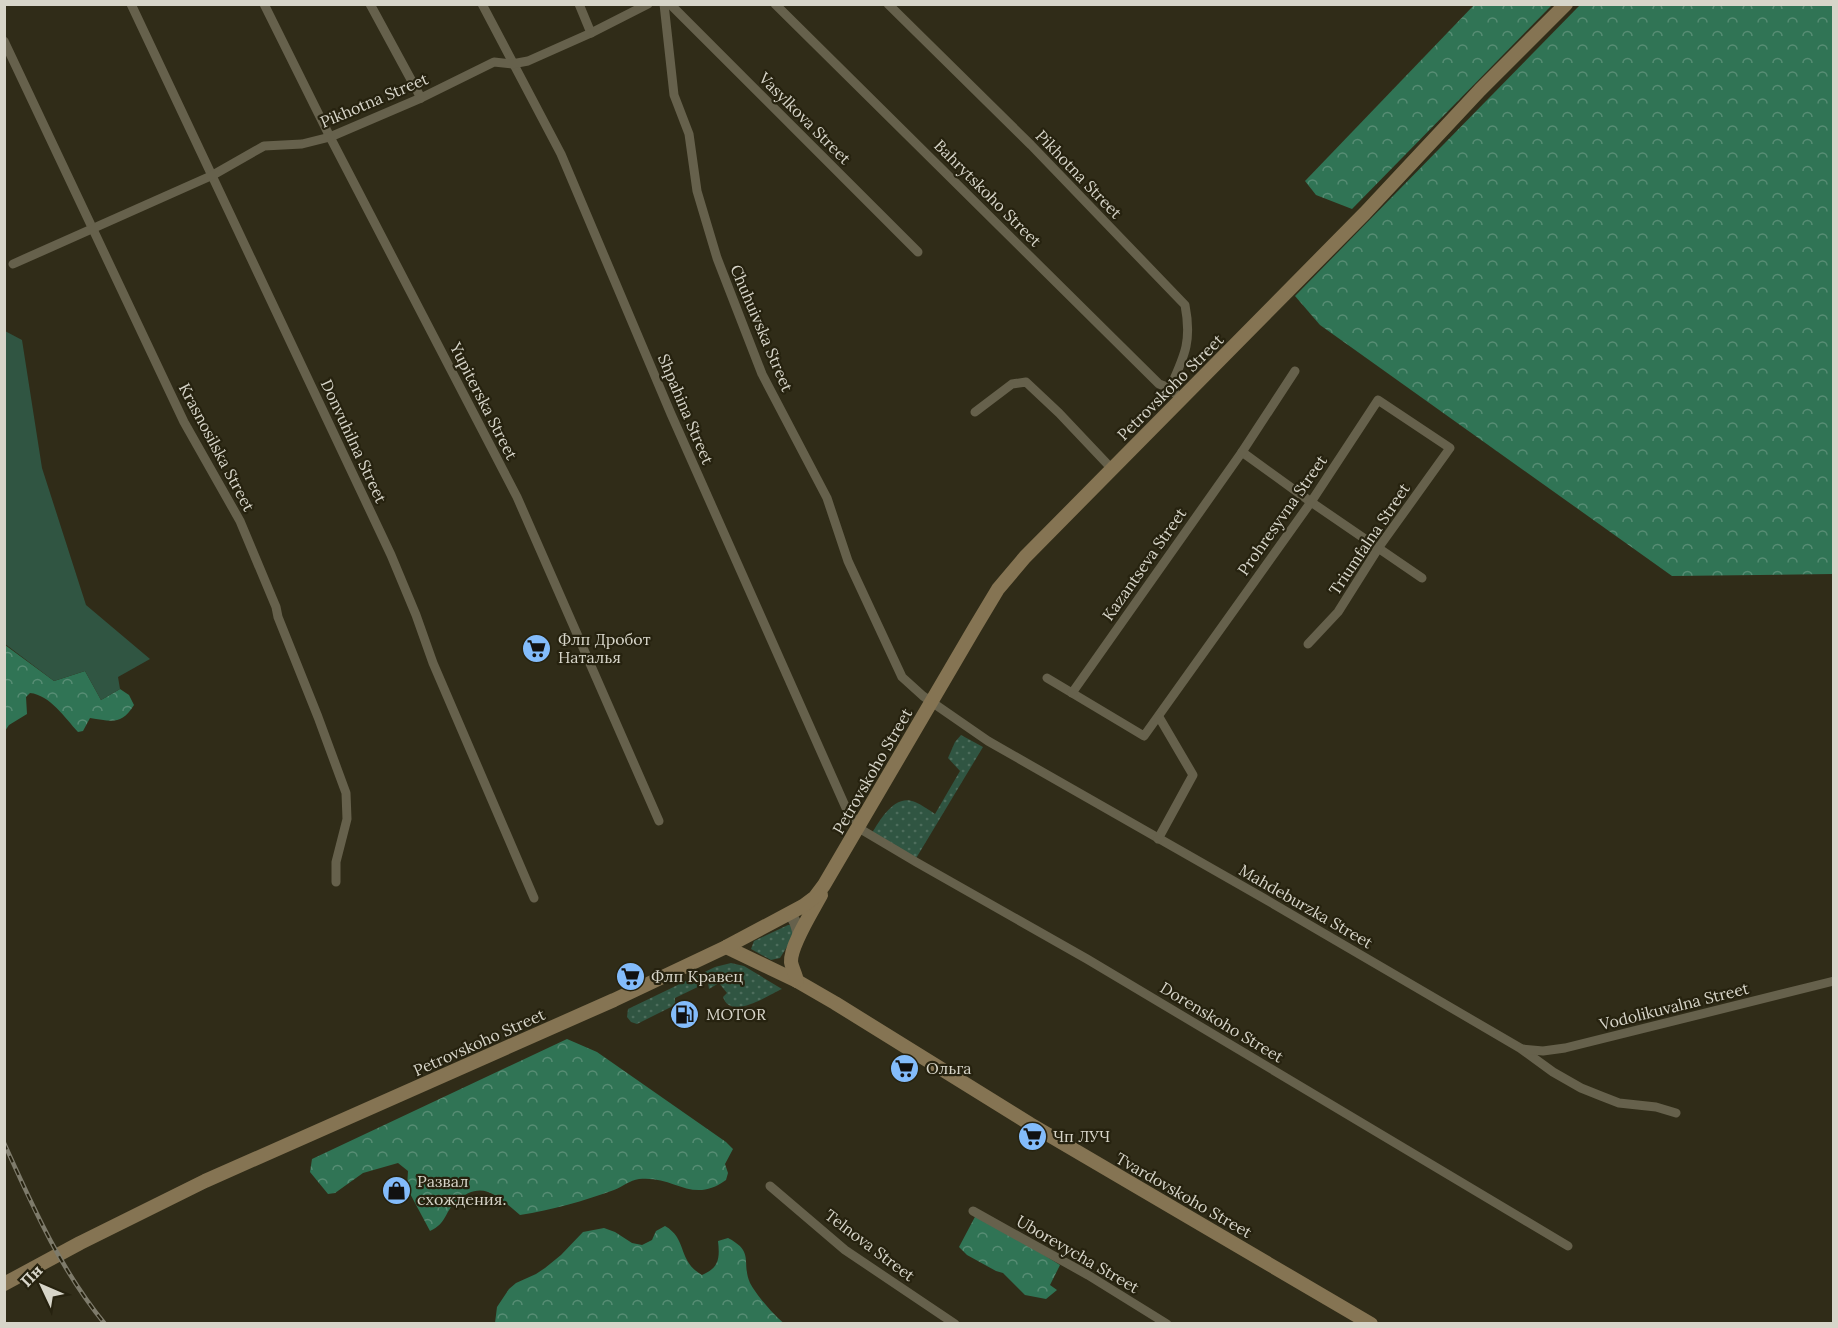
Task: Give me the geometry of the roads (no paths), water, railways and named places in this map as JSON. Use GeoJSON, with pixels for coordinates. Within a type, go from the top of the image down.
{"type":"FeatureCollection","features":[{"type":"Feature","properties":{"kind":"main road","name":"Petrovskoho Street"},"geometry":{"type":"LineString","coordinates":[[4,1284],[80,1243],[205,1181],[614,1000],[726,947],[789,914],[814,897],[842,857],[998,589],[1025,557],[1365,213],[1480,90],[1566,4]]}},
{"type":"Feature","properties":{"kind":"main road"},"geometry":{"type":"LineString","coordinates":[[797,981],[791,961],[800,936],[842,857]]}},
{"type":"Feature","properties":{"kind":"main road","name":"Tvardovskoho Street"},"geometry":{"type":"LineString","coordinates":[[726,947],[797,981],[836,1003],[1030,1124],[1371,1323]]}},
{"type":"Feature","properties":{"kind":"street","name":"Donvuhilna Street"},"geometry":{"type":"LineString","coordinates":[[131,4],[391,555],[433,663],[534,898]]}},
{"type":"Feature","properties":{"kind":"street","name":"Yupiterska Street"},"geometry":{"type":"LineString","coordinates":[[264,4],[330,137],[517,497],[659,821]]}},
{"type":"Feature","properties":{"kind":"street"},"geometry":{"type":"LineString","coordinates":[[370,4],[421,98]]}},
{"type":"Feature","properties":{"kind":"street","name":"Shpahina Street"},"geometry":{"type":"LineString","coordinates":[[482,4],[561,154],[670,414],[846,808],[859,827]]}},
{"type":"Feature","properties":{"kind":"street"},"geometry":{"type":"LineString","coordinates":[[579,4],[591,33]]}},
{"type":"Feature","properties":{"kind":"street","name":"Pikhotna Street"},"geometry":{"type":"LineString","coordinates":[[13,264],[213,176],[264,146],[302,144],[330,137],[421,98],[494,62],[512,64],[528,61],[648,4]]}},
{"type":"Feature","properties":{"kind":"street","name":"Chuhuivska Street"},"geometry":{"type":"LineString","coordinates":[[664,4],[674,95],[689,134],[697,191],[717,258],[762,374],[827,498],[848,561],[902,677],[932,701]]}},
{"type":"Feature","properties":{"kind":"street","name":"Vasylkova Street"},"geometry":{"type":"LineString","coordinates":[[670,4],[918,252]]}},
{"type":"Feature","properties":{"kind":"street","name":"Bahrytskoho Street"},"geometry":{"type":"LineString","coordinates":[[775,4],[1159,384],[1170,388],[1181,399]]}},
{"type":"Feature","properties":{"kind":"street","name":"Pikhotna Street"},"geometry":{"type":"LineString","coordinates":[[888,4],[1031,146],[1185,305],[1189,327],[1185,355],[1170,388]]}},
{"type":"Feature","properties":{"kind":"street","name":"Krasnosilska Street"},"geometry":{"type":"LineString","coordinates":[[4,41],[184,422],[240,521],[276,607],[346,793],[347,819],[336,862],[336,882]]}},
{"type":"Feature","properties":{"kind":"street","name":"Kazantseva Street"},"geometry":{"type":"LineString","coordinates":[[1072,693],[1242,452],[1295,371]]}},
{"type":"Feature","properties":{"kind":"street"},"geometry":{"type":"LineString","coordinates":[[975,412],[1012,384],[1026,382],[1113,469]]}},
{"type":"Feature","properties":{"kind":"street","name":"Prohresyvna Street"},"geometry":{"type":"LineString","coordinates":[[1047,678],[1144,736],[1311,502],[1378,399],[1450,448]]}},
{"type":"Feature","properties":{"kind":"street","name":"Triumfalna Street"},"geometry":{"type":"LineString","coordinates":[[1308,644],[1338,612],[1379,547],[1450,448]]}},
{"type":"Feature","properties":{"kind":"street"},"geometry":{"type":"LineString","coordinates":[[1242,452],[1422,578]]}},
{"type":"Feature","properties":{"kind":"street","name":"Mahdeburzka Street"},"geometry":{"type":"LineString","coordinates":[[932,701],[988,741],[1520,1048],[1553,1072],[1581,1088],[1619,1103],[1656,1107],[1676,1113]]}},
{"type":"Feature","properties":{"kind":"street"},"geometry":{"type":"LineString","coordinates":[[1158,838],[1193,775],[1159,717]]}},
{"type":"Feature","properties":{"kind":"street","name":"Dorenskoho Street"},"geometry":{"type":"LineString","coordinates":[[859,827],[1128,983],[1568,1246]]}},
{"type":"Feature","properties":{"kind":"street"},"geometry":{"type":"LineString","coordinates":[[789,914],[797,924],[800,936]]}},
{"type":"Feature","properties":{"kind":"street","name":"Vodolikuvalna Street"},"geometry":{"type":"LineString","coordinates":[[1520,1048],[1543,1051],[1566,1048],[1833,981]]}},
{"type":"Feature","properties":{"kind":"street","name":"Telnova Street"},"geometry":{"type":"LineString","coordinates":[[770,1186],[845,1250],[955,1323]]}},
{"type":"Feature","properties":{"kind":"street","name":"Uborevycha Street"},"geometry":{"type":"LineString","coordinates":[[973,1211],[1088,1275],[1167,1323]]}},
{"type":"Feature","properties":{"kind":"railway"},"geometry":{"type":"LineString","coordinates":[[4,1143],[61,1259],[74,1282],[105,1324]]}},
{"type":"Feature","properties":{"kind":"place","name":"Флп Дробот Наталья"},"geometry":{"type":"Point","coordinates":[537,648]}},
{"type":"Feature","properties":{"kind":"place","name":"Флп Кравец"},"geometry":{"type":"Point","coordinates":[630,976]}},
{"type":"Feature","properties":{"kind":"place","name":"MOTOR"},"geometry":{"type":"Point","coordinates":[685,1014]}},
{"type":"Feature","properties":{"kind":"place","name":"Ольга"},"geometry":{"type":"Point","coordinates":[905,1068]}},
{"type":"Feature","properties":{"kind":"place","name":"Чп ЛУЧ"},"geometry":{"type":"Point","coordinates":[1032,1136]}},
{"type":"Feature","properties":{"kind":"place","name":"Развал схождения."},"geometry":{"type":"Point","coordinates":[396,1190]}}]}
